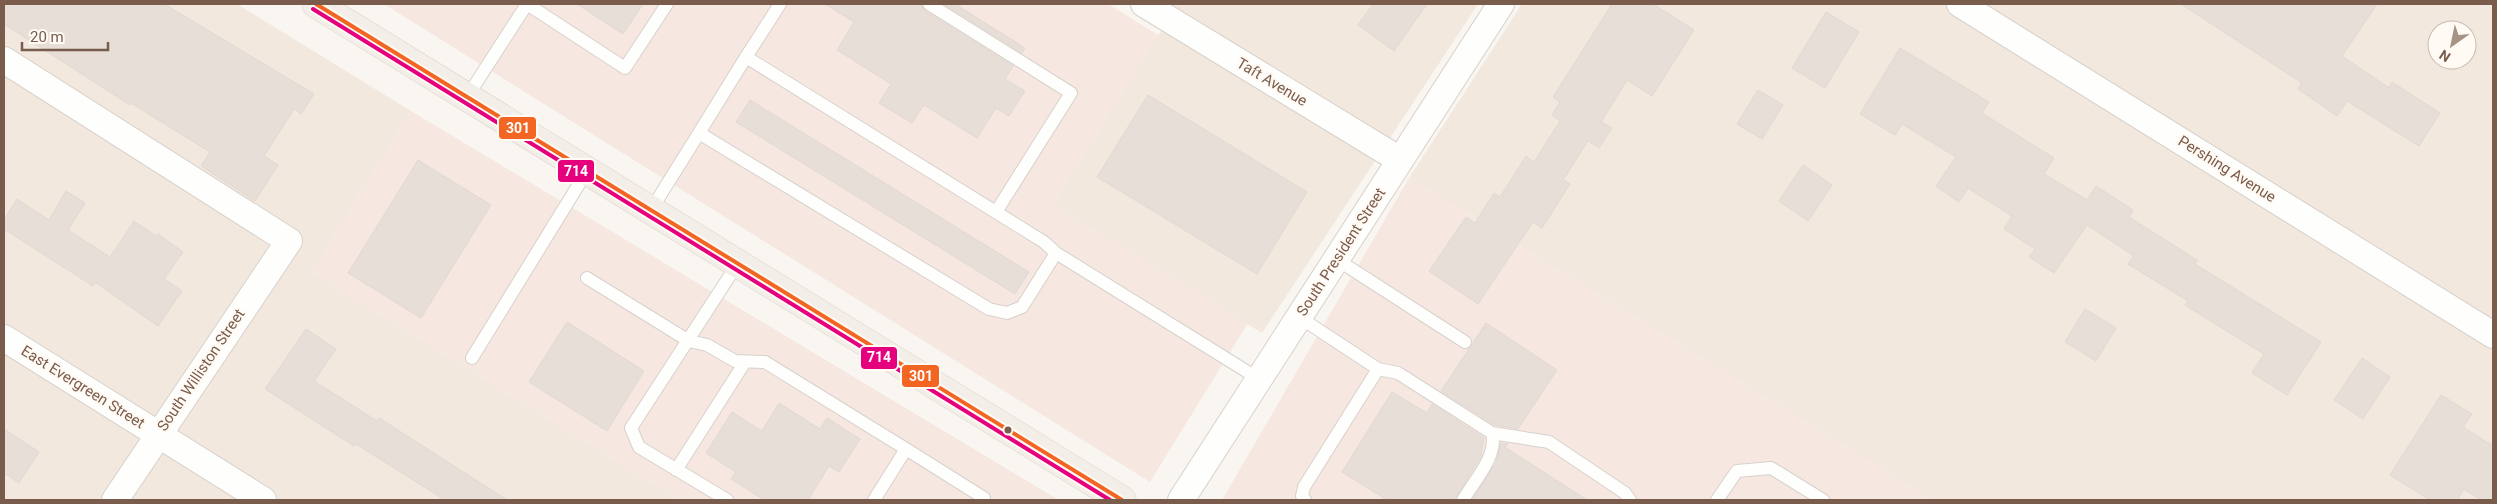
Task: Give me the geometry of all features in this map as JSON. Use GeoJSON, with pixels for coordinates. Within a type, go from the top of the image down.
{"type":"FeatureCollection","features":[{"type":"Feature","properties":{"kind":"main road"},"geometry":{"type":"LineString","coordinates":[[316,4],[1122,500]]}},
{"type":"Feature","properties":{"kind":"street","name":"Taft Avenue"},"geometry":{"type":"LineString","coordinates":[[1144,4],[1400,160]]}},
{"type":"Feature","properties":{"kind":"street","name":"South President Street"},"geometry":{"type":"LineString","coordinates":[[1181,500],[1501,4]]}},
{"type":"Feature","properties":{"kind":"street","name":"Pershing Avenue"},"geometry":{"type":"LineString","coordinates":[[1960,4],[2493,335]]}},
{"type":"Feature","properties":{"kind":"street","name":"South Williston Street"},"geometry":{"type":"LineString","coordinates":[[4,60],[289,241],[115,500]]}},
{"type":"Feature","properties":{"kind":"street","name":"East Evergreen Street"},"geometry":{"type":"LineString","coordinates":[[4,338],[263,500]]}},
{"type":"Feature","properties":{"kind":"lane"},"geometry":{"type":"LineString","coordinates":[[467,97],[527,4],[625,68],[667,4]]}},
{"type":"Feature","properties":{"kind":"lane"},"geometry":{"type":"LineString","coordinates":[[651,210],[780,4]]}},
{"type":"Feature","properties":{"kind":"lane"},"geometry":{"type":"LineString","coordinates":[[930,4],[1071,93],[996,212]]}},
{"type":"Feature","properties":{"kind":"lane"},"geometry":{"type":"LineString","coordinates":[[746,57],[1044,242],[1056,253],[1259,379]]}},
{"type":"Feature","properties":{"kind":"lane"},"geometry":{"type":"LineString","coordinates":[[699,133],[990,309],[1007,313],[1022,307],[1056,253]]}},
{"type":"Feature","properties":{"kind":"lane"},"geometry":{"type":"LineString","coordinates":[[472,358],[587,171]]}},
{"type":"Feature","properties":{"kind":"lane"},"geometry":{"type":"LineString","coordinates":[[1336,259],[1465,342]]}},
{"type":"Feature","properties":{"kind":"lane"},"geometry":{"type":"LineString","coordinates":[[727,500],[639,447],[632,428],[738,263]]}},
{"type":"Feature","properties":{"kind":"lane"},"geometry":{"type":"LineString","coordinates":[[587,278],[689,341],[707,345],[735,361],[765,362],[984,498],[982,500]]}},
{"type":"Feature","properties":{"kind":"lane"},"geometry":{"type":"LineString","coordinates":[[1299,317],[1378,369],[1398,373],[1492,433],[1549,442],[1625,493],[1630,500]]}},
{"type":"Feature","properties":{"kind":"lane"},"geometry":{"type":"LineString","coordinates":[[676,470],[745,362]]}},
{"type":"Feature","properties":{"kind":"lane"},"geometry":{"type":"LineString","coordinates":[[1305,500],[1302,496],[1304,487],[1378,369]]}},
{"type":"Feature","properties":{"kind":"lane"},"geometry":{"type":"LineString","coordinates":[[1462,500],[1493,451],[1494,441],[1492,433]]}},
{"type":"Feature","properties":{"kind":"lane"},"geometry":{"type":"LineString","coordinates":[[874,500],[906,449]]}},
{"type":"Feature","properties":{"kind":"lane"},"geometry":{"type":"LineString","coordinates":[[1717,500],[1737,470],[1771,468],[1823,500]]}},
{"type":"Feature","properties":{"kind":"shaded area"},"geometry":{"type":"Polygon","coordinates":[[[4,4],[237,4],[411,111],[312,272],[680,500],[4,500],[4,4]]]}},
{"type":"Feature","properties":{"kind":"shaded area"},"geometry":{"type":"Polygon","coordinates":[[[384,4],[1108,4],[1158,35],[1052,205],[1248,323],[1150,482],[384,4]]]}},
{"type":"Feature","properties":{"kind":"shaded area"},"geometry":{"type":"Polygon","coordinates":[[[1166,4],[1478,4],[1262,333],[1052,205],[1154,41],[1176,11],[1166,4]]]}},
{"type":"Feature","properties":{"kind":"shaded area"},"geometry":{"type":"Polygon","coordinates":[[[1522,4],[2493,4],[2493,500],[1932,500],[1409,178],[1522,4]]]}},
{"type":"Feature","properties":{"kind":"shaded area"},"geometry":{"type":"Polygon","coordinates":[[[411,111],[1059,500],[680,500],[312,272],[411,111]]]}},
{"type":"Feature","properties":{"kind":"shaded area"},"geometry":{"type":"Polygon","coordinates":[[[1409,178],[1932,500],[1222,500],[1409,178]]]}},
{"type":"Feature","properties":{"kind":"building"},"geometry":{"type":"Polygon","coordinates":[[[4,4],[164,4],[314,94],[301,114],[294,109],[264,156],[278,165],[255,201],[201,166],[210,152],[131,103],[130,105],[4,24],[4,4]]]}},
{"type":"Feature","properties":{"kind":"building"},"geometry":{"type":"Polygon","coordinates":[[[577,4],[643,4],[623,34],[577,4]]]}},
{"type":"Feature","properties":{"kind":"building"},"geometry":{"type":"Polygon","coordinates":[[[825,4],[921,4],[925,11],[1013,66],[1005,79],[1025,91],[1009,116],[996,108],[977,138],[924,105],[912,123],[879,103],[891,84],[837,50],[854,22],[825,4]]]}},
{"type":"Feature","properties":{"kind":"building"},"geometry":{"type":"Polygon","coordinates":[[[944,4],[955,4],[1025,48],[1022,53],[944,4]]]}},
{"type":"Feature","properties":{"kind":"building"},"geometry":{"type":"Polygon","coordinates":[[[1373,4],[1427,4],[1394,51],[1358,25],[1373,4]]]}},
{"type":"Feature","properties":{"kind":"building"},"geometry":{"type":"Polygon","coordinates":[[[1612,4],[1653,4],[1694,30],[1652,96],[1627,80],[1601,122],[1612,128],[1599,148],[1588,141],[1563,180],[1570,184],[1542,228],[1533,222],[1478,304],[1429,271],[1466,217],[1475,223],[1494,193],[1500,197],[1526,156],[1534,162],[1560,121],[1552,115],[1560,102],[1553,97],[1612,4]]]}},
{"type":"Feature","properties":{"kind":"building"},"geometry":{"type":"Polygon","coordinates":[[[2181,4],[2377,4],[2342,56],[2389,88],[2392,82],[2440,113],[2419,146],[2347,101],[2337,116],[2298,89],[2302,83],[2181,4]]]}},
{"type":"Feature","properties":{"kind":"building"},"geometry":{"type":"Polygon","coordinates":[[[1826,12],[1859,32],[1825,88],[1792,68],[1826,12]]]}},
{"type":"Feature","properties":{"kind":"building"},"geometry":{"type":"Polygon","coordinates":[[[1900,48],[1989,102],[1982,113],[2054,158],[2044,174],[2087,200],[2096,186],[2133,210],[2129,217],[2197,260],[2195,264],[2321,342],[2287,395],[2252,373],[2264,354],[2185,305],[2188,301],[2128,264],[2134,256],[2087,225],[2054,273],[2029,257],[2035,249],[2004,229],[2012,216],[1968,188],[1959,202],[1936,186],[1956,157],[1902,124],[1895,135],[1860,114],[1900,48]]]}},
{"type":"Feature","properties":{"kind":"building"},"geometry":{"type":"Polygon","coordinates":[[[1758,90],[1783,105],[1762,139],[1737,124],[1758,90]]]}},
{"type":"Feature","properties":{"kind":"building"},"geometry":{"type":"Polygon","coordinates":[[[1148,95],[1307,192],[1257,274],[1097,177],[1148,95]]]}},
{"type":"Feature","properties":{"kind":"building"},"geometry":{"type":"Polygon","coordinates":[[[750,100],[1029,272],[1015,294],[736,122],[750,100]]]}},
{"type":"Feature","properties":{"kind":"building"},"geometry":{"type":"Polygon","coordinates":[[[418,160],[491,205],[421,318],[348,273],[418,160]]]}},
{"type":"Feature","properties":{"kind":"building"},"geometry":{"type":"Polygon","coordinates":[[[1803,165],[1832,185],[1808,221],[1779,201],[1803,165]]]}},
{"type":"Feature","properties":{"kind":"building"},"geometry":{"type":"Polygon","coordinates":[[[66,191],[85,203],[68,230],[110,257],[134,221],[156,236],[158,234],[183,252],[164,279],[182,291],[158,326],[95,282],[93,286],[4,229],[4,220],[17,199],[49,220],[66,191]]]}},
{"type":"Feature","properties":{"kind":"building"},"geometry":{"type":"Polygon","coordinates":[[[2085,309],[2116,328],[2096,361],[2065,342],[2085,309]]]}},
{"type":"Feature","properties":{"kind":"building"},"geometry":{"type":"Polygon","coordinates":[[[567,322],[644,371],[607,431],[529,382],[567,322]]]}},
{"type":"Feature","properties":{"kind":"building"},"geometry":{"type":"Polygon","coordinates":[[[1486,323],[1557,370],[1518,429],[1495,425],[1441,391],[1486,323]]]}},
{"type":"Feature","properties":{"kind":"building"},"geometry":{"type":"Polygon","coordinates":[[[306,329],[336,349],[314,381],[377,421],[379,418],[507,500],[445,500],[356,444],[354,446],[265,389],[306,329]]]}},
{"type":"Feature","properties":{"kind":"building"},"geometry":{"type":"Polygon","coordinates":[[[2362,358],[2390,377],[2363,419],[2334,400],[2362,358]]]}},
{"type":"Feature","properties":{"kind":"building"},"geometry":{"type":"Polygon","coordinates":[[[1392,392],[1427,413],[1432,404],[1484,438],[1481,456],[1455,500],[1387,500],[1342,472],[1392,392]]]}},
{"type":"Feature","properties":{"kind":"building"},"geometry":{"type":"Polygon","coordinates":[[[2441,395],[2472,414],[2463,427],[2493,446],[2493,500],[2481,500],[2464,489],[2457,500],[2430,500],[2390,475],[2441,395]]]}},
{"type":"Feature","properties":{"kind":"building"},"geometry":{"type":"Polygon","coordinates":[[[779,403],[820,429],[827,418],[860,439],[839,472],[829,466],[808,500],[764,500],[731,479],[736,472],[706,453],[732,412],[762,431],[779,403]]]}},
{"type":"Feature","properties":{"kind":"building"},"geometry":{"type":"Polygon","coordinates":[[[4,429],[39,452],[19,483],[4,473],[4,429]]]}},
{"type":"Feature","properties":{"kind":"building"},"geometry":{"type":"Polygon","coordinates":[[[1501,443],[1508,444],[1505,447],[1587,500],[1472,500],[1496,463],[1501,443]]]}},
{"type":"Feature","properties":{"kind":"transit line","name":"301"},"geometry":{"type":"LineString","coordinates":[[316,4],[1122,500]]}},
{"type":"Feature","properties":{"kind":"transit line","name":"714"},"geometry":{"type":"LineString","coordinates":[[313,9],[1110,500]]}}]}
